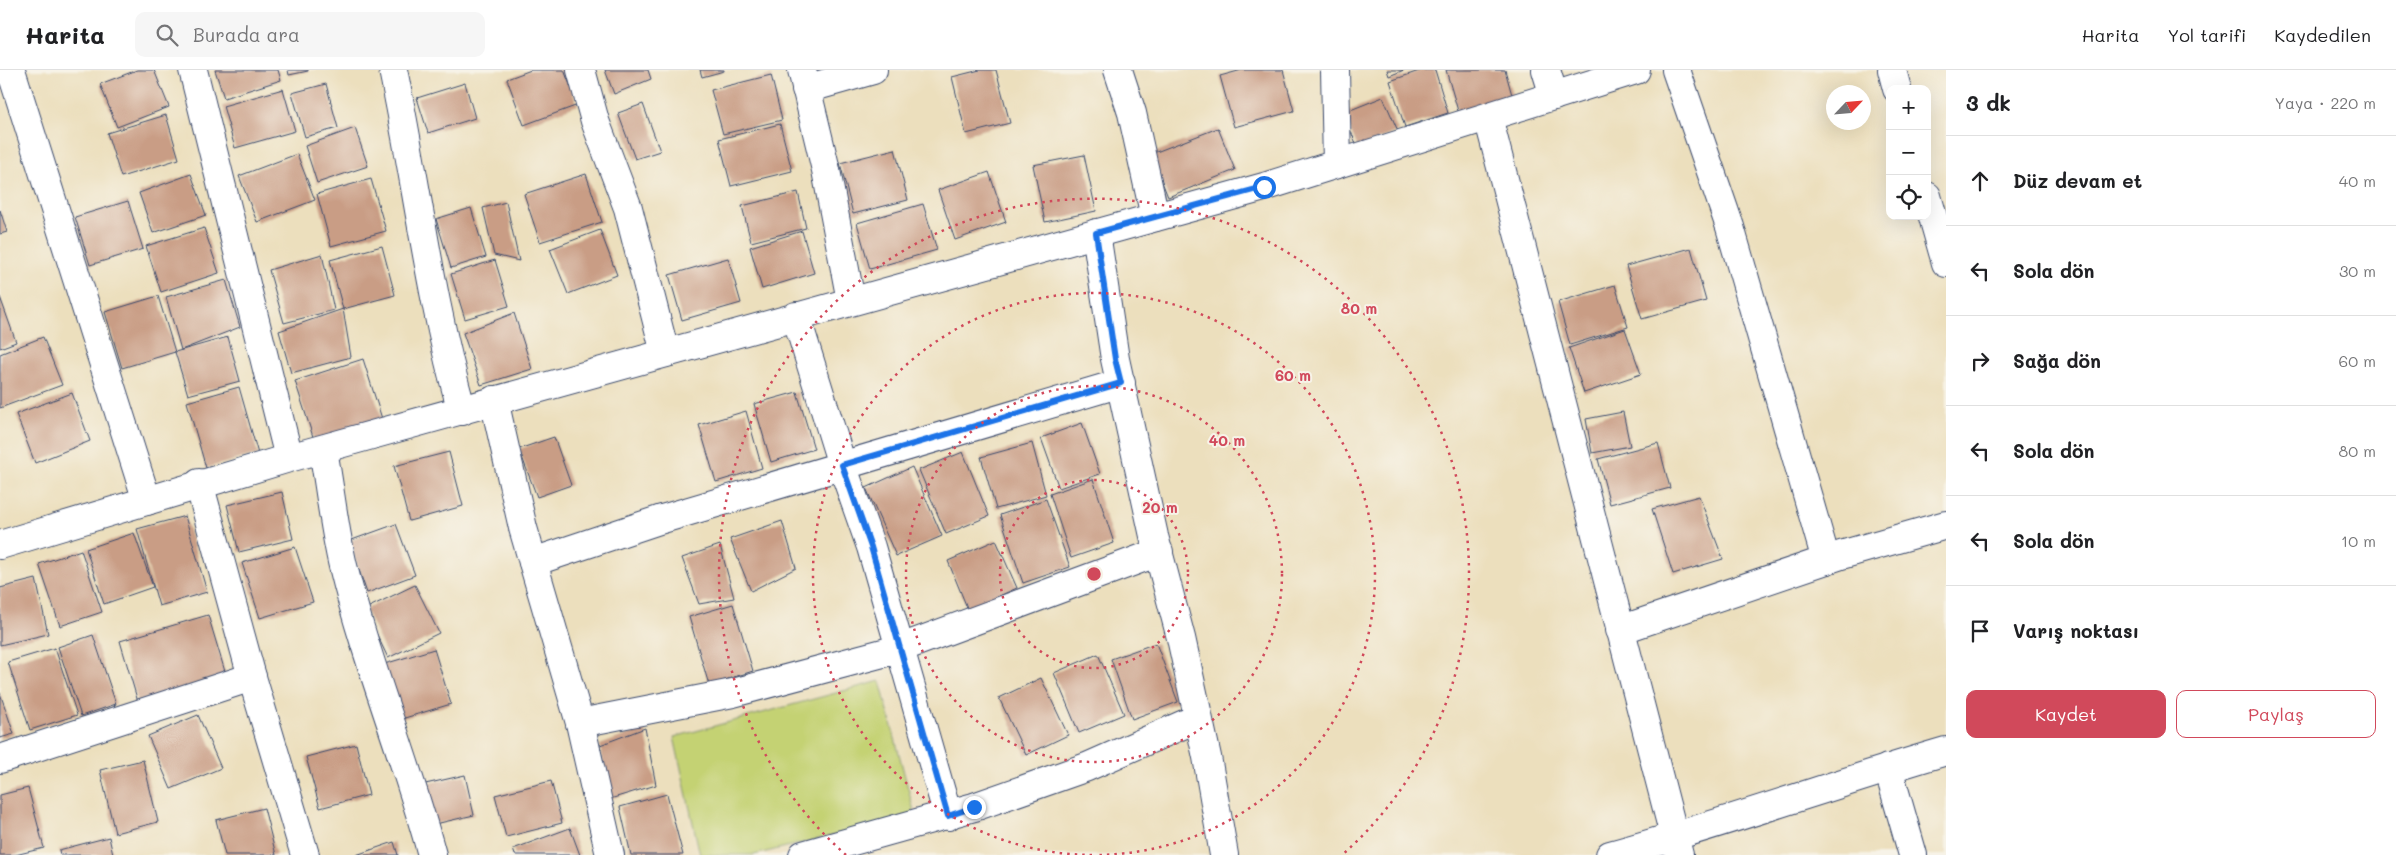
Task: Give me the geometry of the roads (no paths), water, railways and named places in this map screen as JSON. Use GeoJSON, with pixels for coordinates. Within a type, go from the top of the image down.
{"type":"FeatureCollection","features":[{"type":"Feature","properties":{"kind":"street"},"geometry":{"type":"LineString","coordinates":[[11,70],[147,501]]}},
{"type":"Feature","properties":{"kind":"street"},"geometry":{"type":"LineString","coordinates":[[193,70],[289,458]]}},
{"type":"Feature","properties":{"kind":"street"},"geometry":{"type":"LineString","coordinates":[[393,70],[410,152],[427,263],[444,348],[462,412]]}},
{"type":"Feature","properties":{"kind":"street"},"geometry":{"type":"LineString","coordinates":[[581,70],[595,121],[628,208],[665,353]]}},
{"type":"Feature","properties":{"kind":"street"},"geometry":{"type":"LineString","coordinates":[[851,301],[826,170],[804,80],[873,70]]}},
{"type":"Feature","properties":{"kind":"street"},"geometry":{"type":"LineString","coordinates":[[1118,70],[1132,113],[1155,217]]}},
{"type":"Feature","properties":{"kind":"street"},"geometry":{"type":"LineString","coordinates":[[1335,70],[1337,164]]}},
{"type":"Feature","properties":{"kind":"street"},"geometry":{"type":"LineString","coordinates":[[1546,70],[1554,96]]}},
{"type":"Feature","properties":{"kind":"street"},"geometry":{"type":"LineString","coordinates":[[0,545],[147,501],[199,483],[323,450],[436,416],[462,412],[494,400],[1155,217],[1337,164],[1636,70]]}},
{"type":"Feature","properties":{"kind":"street"},"geometry":{"type":"LineString","coordinates":[[1676,70],[1730,227],[1826,560]]}},
{"type":"Feature","properties":{"kind":"street"},"geometry":{"type":"LineString","coordinates":[[1892,70],[1896,85]]}},
{"type":"Feature","properties":{"kind":"street"},"geometry":{"type":"LineString","coordinates":[[1488,117],[1676,846]]}},
{"type":"Feature","properties":{"kind":"street"},"geometry":{"type":"LineString","coordinates":[[1931,210],[1946,263]]}},
{"type":"Feature","properties":{"kind":"street"},"geometry":{"type":"LineString","coordinates":[[1096,233],[1115,359],[1198,718],[1224,855]]}},
{"type":"Feature","properties":{"kind":"street"},"geometry":{"type":"LineString","coordinates":[[796,316],[842,465],[871,547],[898,649],[948,816]]}},
{"type":"Feature","properties":{"kind":"street"},"geometry":{"type":"LineString","coordinates":[[533,562],[659,520],[1121,383]]}},
{"type":"Feature","properties":{"kind":"street"},"geometry":{"type":"LineString","coordinates":[[494,400],[523,528],[580,724],[610,855]]}},
{"type":"Feature","properties":{"kind":"street"},"geometry":{"type":"LineString","coordinates":[[323,450],[342,564],[378,688],[421,813],[432,855]]}},
{"type":"Feature","properties":{"kind":"street"},"geometry":{"type":"LineString","coordinates":[[199,483],[252,677],[305,855]]}},
{"type":"Feature","properties":{"kind":"street"},"geometry":{"type":"LineString","coordinates":[[1620,630],[1826,560],[1946,525]]}},
{"type":"Feature","properties":{"kind":"street"},"geometry":{"type":"LineString","coordinates":[[580,724],[733,693],[898,649],[1159,552]]}},
{"type":"Feature","properties":{"kind":"street"},"geometry":{"type":"LineString","coordinates":[[0,759],[252,677]]}},
{"type":"Feature","properties":{"kind":"street"},"geometry":{"type":"LineString","coordinates":[[803,855],[948,816],[1087,767],[1198,718]]}},
{"type":"Feature","properties":{"kind":"street"},"geometry":{"type":"LineString","coordinates":[[1610,855],[1676,846],[1888,768],[1946,751]]}},
{"type":"Feature","properties":{"kind":"street"},"geometry":{"type":"LineString","coordinates":[[1888,768],[1914,855]]}}]}
